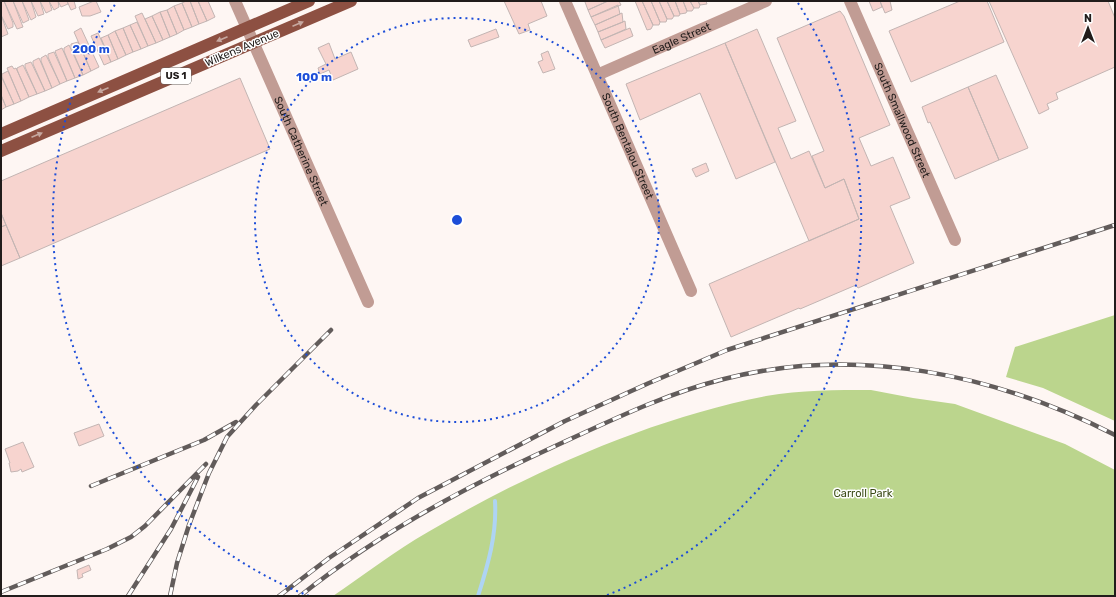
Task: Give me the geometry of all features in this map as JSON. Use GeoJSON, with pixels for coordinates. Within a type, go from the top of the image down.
{"type":"FeatureCollection","features":[{"type":"Feature","properties":{"kind":"main road","name":"Wilkens Avenue"},"geometry":{"type":"LineString","coordinates":[[1,134],[310,1]]}},
{"type":"Feature","properties":{"kind":"main road","name":"Wilkens Avenue"},"geometry":{"type":"LineString","coordinates":[[1,151],[351,1]]}},
{"type":"Feature","properties":{"kind":"street","name":"South Catherine Street"},"geometry":{"type":"LineString","coordinates":[[235,1],[368,302]]}},
{"type":"Feature","properties":{"kind":"street","name":"South Bentalou Street"},"geometry":{"type":"LineString","coordinates":[[565,1],[691,291]]}},
{"type":"Feature","properties":{"kind":"street","name":"Eagle Street"},"geometry":{"type":"LineString","coordinates":[[597,74],[766,1]]}},
{"type":"Feature","properties":{"kind":"street","name":"South Smallwood Street"},"geometry":{"type":"LineString","coordinates":[[850,1],[955,240]]}},
{"type":"Feature","properties":{"kind":"green space"},"geometry":{"type":"Polygon","coordinates":[[[1115,315],[1115,421],[1043,388],[1006,377],[1015,347],[1115,315]]]}},
{"type":"Feature","properties":{"kind":"green space","name":"Carroll Park"},"geometry":{"type":"Polygon","coordinates":[[[871,390],[955,404],[1065,444],[1115,470],[1115,596],[333,596],[404,547],[467,510],[549,469],[591,450],[635,433],[679,418],[766,396],[805,391],[871,390]]]}},
{"type":"Feature","properties":{"kind":"building"},"geometry":{"type":"Polygon","coordinates":[[[1,1],[4,1],[13,23],[13,27],[8,29],[1,15],[1,1]]]}},
{"type":"Feature","properties":{"kind":"building"},"geometry":{"type":"Polygon","coordinates":[[[4,1],[13,1],[23,27],[17,29],[4,1]]]}},
{"type":"Feature","properties":{"kind":"building"},"geometry":{"type":"Polygon","coordinates":[[[13,1],[22,1],[29,20],[23,23],[13,1]]]}},
{"type":"Feature","properties":{"kind":"building"},"geometry":{"type":"Polygon","coordinates":[[[22,1],[31,1],[36,17],[31,20],[22,1]]]}},
{"type":"Feature","properties":{"kind":"building"},"geometry":{"type":"Polygon","coordinates":[[[31,1],[40,1],[44,14],[38,16],[31,1]]]}},
{"type":"Feature","properties":{"kind":"building"},"geometry":{"type":"Polygon","coordinates":[[[40,1],[49,1],[52,10],[46,13],[40,1]]]}},
{"type":"Feature","properties":{"kind":"building"},"geometry":{"type":"Polygon","coordinates":[[[49,1],[58,1],[59,7],[54,10],[49,1]]]}},
{"type":"Feature","properties":{"kind":"building"},"geometry":{"type":"Polygon","coordinates":[[[58,1],[67,1],[68,4],[61,7],[58,1]]]}},
{"type":"Feature","properties":{"kind":"building"},"geometry":{"type":"Polygon","coordinates":[[[67,1],[74,1],[76,8],[71,10],[67,1]]]}},
{"type":"Feature","properties":{"kind":"building"},"geometry":{"type":"Polygon","coordinates":[[[96,1],[101,12],[90,16],[82,16],[79,7],[96,1]]]}},
{"type":"Feature","properties":{"kind":"building"},"geometry":{"type":"Polygon","coordinates":[[[190,1],[199,24],[192,27],[182,3],[190,1]]]}},
{"type":"Feature","properties":{"kind":"building"},"geometry":{"type":"Polygon","coordinates":[[[190,1],[198,1],[207,21],[199,24],[190,1]]]}},
{"type":"Feature","properties":{"kind":"building"},"geometry":{"type":"Polygon","coordinates":[[[198,1],[208,1],[215,17],[207,21],[198,1]]]}},
{"type":"Feature","properties":{"kind":"building"},"geometry":{"type":"Polygon","coordinates":[[[504,1],[541,1],[547,16],[528,24],[530,30],[519,34],[504,1]]]}},
{"type":"Feature","properties":{"kind":"building"},"geometry":{"type":"Polygon","coordinates":[[[586,1],[608,1],[588,10],[586,1]]]}},
{"type":"Feature","properties":{"kind":"building"},"geometry":{"type":"Polygon","coordinates":[[[608,1],[619,1],[621,5],[591,17],[588,10],[608,1]]]}},
{"type":"Feature","properties":{"kind":"building"},"geometry":{"type":"Polygon","coordinates":[[[635,1],[642,1],[653,25],[651,29],[647,30],[635,1]]]}},
{"type":"Feature","properties":{"kind":"building"},"geometry":{"type":"Polygon","coordinates":[[[642,1],[651,1],[660,22],[659,25],[653,25],[642,1]]]}},
{"type":"Feature","properties":{"kind":"building"},"geometry":{"type":"Polygon","coordinates":[[[651,1],[659,1],[667,19],[666,22],[660,22],[651,1]]]}},
{"type":"Feature","properties":{"kind":"building"},"geometry":{"type":"Polygon","coordinates":[[[659,1],[667,1],[674,16],[672,19],[667,19],[659,1]]]}},
{"type":"Feature","properties":{"kind":"building"},"geometry":{"type":"Polygon","coordinates":[[[667,1],[675,1],[680,14],[679,16],[674,16],[667,1]]]}},
{"type":"Feature","properties":{"kind":"building"},"geometry":{"type":"Polygon","coordinates":[[[675,1],[683,1],[687,11],[686,13],[680,14],[675,1]]]}},
{"type":"Feature","properties":{"kind":"building"},"geometry":{"type":"Polygon","coordinates":[[[683,1],[690,1],[694,8],[692,11],[687,11],[683,1]]]}},
{"type":"Feature","properties":{"kind":"building"},"geometry":{"type":"Polygon","coordinates":[[[690,1],[698,1],[700,5],[699,8],[694,8],[690,1]]]}},
{"type":"Feature","properties":{"kind":"building"},"geometry":{"type":"Polygon","coordinates":[[[698,1],[706,1],[707,4],[700,5],[698,1]]]}},
{"type":"Feature","properties":{"kind":"building"},"geometry":{"type":"Polygon","coordinates":[[[869,1],[880,1],[882,7],[873,11],[869,1]]]}},
{"type":"Feature","properties":{"kind":"building"},"geometry":{"type":"Polygon","coordinates":[[[880,1],[890,1],[892,10],[885,13],[880,1]]]}},
{"type":"Feature","properties":{"kind":"building"},"geometry":{"type":"Polygon","coordinates":[[[960,1],[987,1],[1004,42],[911,82],[889,31],[960,1]]]}},
{"type":"Feature","properties":{"kind":"building"},"geometry":{"type":"Polygon","coordinates":[[[989,1],[1108,1],[1115,18],[1115,67],[1056,93],[1058,99],[1047,104],[1049,109],[1039,114],[989,1]]]}},
{"type":"Feature","properties":{"kind":"building"},"geometry":{"type":"Polygon","coordinates":[[[182,3],[192,27],[184,30],[174,6],[182,3]]]}},
{"type":"Feature","properties":{"kind":"building"},"geometry":{"type":"Polygon","coordinates":[[[618,5],[620,14],[595,25],[591,17],[618,5]]]}},
{"type":"Feature","properties":{"kind":"building"},"geometry":{"type":"Polygon","coordinates":[[[174,6],[184,30],[177,34],[167,10],[174,6]]]}},
{"type":"Feature","properties":{"kind":"building"},"geometry":{"type":"Polygon","coordinates":[[[167,10],[177,34],[170,37],[160,12],[167,10]]]}},
{"type":"Feature","properties":{"kind":"building"},"geometry":{"type":"Polygon","coordinates":[[[840,11],[844,16],[890,125],[859,138],[871,166],[893,157],[910,198],[890,206],[914,263],[858,288],[856,285],[731,337],[709,284],[859,219],[844,179],[825,188],[812,156],[824,151],[777,38],[840,11]]]}},
{"type":"Feature","properties":{"kind":"building"},"geometry":{"type":"Polygon","coordinates":[[[160,12],[170,37],[163,40],[152,16],[160,12]]]}},
{"type":"Feature","properties":{"kind":"building"},"geometry":{"type":"Polygon","coordinates":[[[142,13],[156,43],[148,46],[135,16],[142,13]]]}},
{"type":"Feature","properties":{"kind":"building"},"geometry":{"type":"Polygon","coordinates":[[[622,13],[623,22],[598,32],[595,25],[622,13]]]}},
{"type":"Feature","properties":{"kind":"building"},"geometry":{"type":"Polygon","coordinates":[[[1,15],[8,34],[1,37],[1,15]]]}},
{"type":"Feature","properties":{"kind":"building"},"geometry":{"type":"Polygon","coordinates":[[[152,16],[163,40],[156,43],[145,19],[152,16]]]}},
{"type":"Feature","properties":{"kind":"building"},"geometry":{"type":"Polygon","coordinates":[[[625,21],[626,29],[601,40],[598,32],[625,21]]]}},
{"type":"Feature","properties":{"kind":"building"},"geometry":{"type":"Polygon","coordinates":[[[137,22],[148,46],[141,49],[130,25],[137,22]]]}},
{"type":"Feature","properties":{"kind":"building"},"geometry":{"type":"Polygon","coordinates":[[[130,25],[141,49],[133,52],[123,28],[130,25]]]}},
{"type":"Feature","properties":{"kind":"building"},"geometry":{"type":"Polygon","coordinates":[[[81,28],[99,67],[91,71],[74,32],[81,28]]]}},
{"type":"Feature","properties":{"kind":"building"},"geometry":{"type":"Polygon","coordinates":[[[123,28],[133,52],[126,55],[115,31],[123,28]]]}},
{"type":"Feature","properties":{"kind":"building"},"geometry":{"type":"Polygon","coordinates":[[[630,28],[633,36],[605,48],[601,40],[630,28]]]}},
{"type":"Feature","properties":{"kind":"building"},"geometry":{"type":"Polygon","coordinates":[[[496,29],[499,37],[471,47],[468,40],[496,29]]]}},
{"type":"Feature","properties":{"kind":"building"},"geometry":{"type":"Polygon","coordinates":[[[757,29],[796,121],[778,128],[791,159],[809,151],[825,188],[844,179],[859,219],[809,241],[725,43],[757,29]]]}},
{"type":"Feature","properties":{"kind":"building"},"geometry":{"type":"Polygon","coordinates":[[[115,31],[126,55],[118,59],[108,35],[115,31]]]}},
{"type":"Feature","properties":{"kind":"building"},"geometry":{"type":"Polygon","coordinates":[[[98,33],[111,62],[104,65],[91,36],[98,33]]]}},
{"type":"Feature","properties":{"kind":"building"},"geometry":{"type":"Polygon","coordinates":[[[108,35],[118,59],[111,62],[101,38],[108,35]]]}},
{"type":"Feature","properties":{"kind":"building"},"geometry":{"type":"Polygon","coordinates":[[[78,42],[91,71],[83,75],[71,47],[71,44],[78,42]]]}},
{"type":"Feature","properties":{"kind":"building"},"geometry":{"type":"Polygon","coordinates":[[[329,43],[335,59],[351,52],[358,69],[333,80],[329,70],[320,74],[318,68],[326,64],[318,48],[329,43]]]}},
{"type":"Feature","properties":{"kind":"building"},"geometry":{"type":"Polygon","coordinates":[[[725,43],[775,162],[736,179],[700,93],[640,120],[626,84],[725,43]]]}},
{"type":"Feature","properties":{"kind":"building"},"geometry":{"type":"Polygon","coordinates":[[[69,45],[83,75],[75,78],[64,51],[64,48],[69,45]]]}},
{"type":"Feature","properties":{"kind":"building"},"geometry":{"type":"Polygon","coordinates":[[[62,48],[75,78],[67,81],[55,51],[62,48]]]}},
{"type":"Feature","properties":{"kind":"building"},"geometry":{"type":"Polygon","coordinates":[[[548,51],[555,69],[543,73],[538,62],[543,60],[541,54],[548,51]]]}},
{"type":"Feature","properties":{"kind":"building"},"geometry":{"type":"Polygon","coordinates":[[[54,52],[67,81],[60,84],[48,57],[48,54],[54,52]]]}},
{"type":"Feature","properties":{"kind":"building"},"geometry":{"type":"Polygon","coordinates":[[[46,55],[60,84],[52,88],[41,61],[41,58],[46,55]]]}},
{"type":"Feature","properties":{"kind":"building"},"geometry":{"type":"Polygon","coordinates":[[[39,58],[52,88],[45,91],[33,64],[33,61],[39,58]]]}},
{"type":"Feature","properties":{"kind":"building"},"geometry":{"type":"Polygon","coordinates":[[[31,62],[45,91],[37,94],[25,67],[25,64],[31,62]]]}},
{"type":"Feature","properties":{"kind":"building"},"geometry":{"type":"Polygon","coordinates":[[[23,65],[37,94],[29,97],[17,70],[17,68],[23,65]]]}},
{"type":"Feature","properties":{"kind":"building"},"geometry":{"type":"Polygon","coordinates":[[[12,66],[14,69],[16,68],[29,97],[21,101],[7,68],[12,66]]]}},
{"type":"Feature","properties":{"kind":"building"},"geometry":{"type":"Polygon","coordinates":[[[8,71],[21,101],[14,104],[2,77],[2,74],[8,71]]]}},
{"type":"Feature","properties":{"kind":"building"},"geometry":{"type":"Polygon","coordinates":[[[996,75],[1028,148],[999,160],[968,87],[996,75]]]}},
{"type":"Feature","properties":{"kind":"building"},"geometry":{"type":"Polygon","coordinates":[[[1,76],[14,104],[6,107],[1,95],[1,76]]]}},
{"type":"Feature","properties":{"kind":"building"},"geometry":{"type":"Polygon","coordinates":[[[240,78],[270,149],[20,258],[1,213],[1,181],[240,78]]]}},
{"type":"Feature","properties":{"kind":"building"},"geometry":{"type":"Polygon","coordinates":[[[968,87],[999,160],[955,179],[930,122],[928,123],[922,107],[968,87]]]}},
{"type":"Feature","properties":{"kind":"building"},"geometry":{"type":"Polygon","coordinates":[[[1,95],[6,107],[1,110],[1,95]]]}},
{"type":"Feature","properties":{"kind":"building"},"geometry":{"type":"Polygon","coordinates":[[[706,163],[709,171],[696,177],[692,169],[706,163]]]}},
{"type":"Feature","properties":{"kind":"building"},"geometry":{"type":"Polygon","coordinates":[[[1,213],[6,225],[1,227],[1,213]]]}},
{"type":"Feature","properties":{"kind":"building"},"geometry":{"type":"Polygon","coordinates":[[[6,225],[20,258],[1,266],[1,227],[6,225]]]}},
{"type":"Feature","properties":{"kind":"building"},"geometry":{"type":"Polygon","coordinates":[[[99,424],[104,436],[79,446],[74,433],[99,424]]]}},
{"type":"Feature","properties":{"kind":"building"},"geometry":{"type":"Polygon","coordinates":[[[23,442],[34,467],[22,472],[21,469],[11,472],[10,463],[5,449],[23,442]]]}},
{"type":"Feature","properties":{"kind":"building"},"geometry":{"type":"Polygon","coordinates":[[[89,565],[91,570],[82,574],[83,577],[78,579],[77,570],[89,565]]]}},
{"type":"Feature","properties":{"kind":"waterway"},"geometry":{"type":"LineString","coordinates":[[478,596],[493,537],[495,525],[495,501]]}},
{"type":"Feature","properties":{"kind":"railway"},"geometry":{"type":"LineString","coordinates":[[279,596],[329,558],[418,498],[565,421],[649,383],[727,350],[1115,225]]}},
{"type":"Feature","properties":{"kind":"railway"},"geometry":{"type":"LineString","coordinates":[[170,596],[177,563],[189,525],[209,473],[227,437],[256,405],[331,330]]}},
{"type":"Feature","properties":{"kind":"railway"},"geometry":{"type":"LineString","coordinates":[[300,596],[359,553],[421,514],[518,463],[636,409],[680,392],[724,379],[774,369],[824,365],[875,366],[924,371],[974,382],[1022,396],[1069,414],[1115,435]]}},
{"type":"Feature","properties":{"kind":"railway"},"geometry":{"type":"LineString","coordinates":[[91,486],[204,440],[236,422]]}},
{"type":"Feature","properties":{"kind":"railway"},"geometry":{"type":"LineString","coordinates":[[1,592],[107,549],[131,537],[145,526],[206,464]]}},
{"type":"Feature","properties":{"kind":"railway"},"geometry":{"type":"LineString","coordinates":[[128,596],[171,529],[198,477]]}}]}
